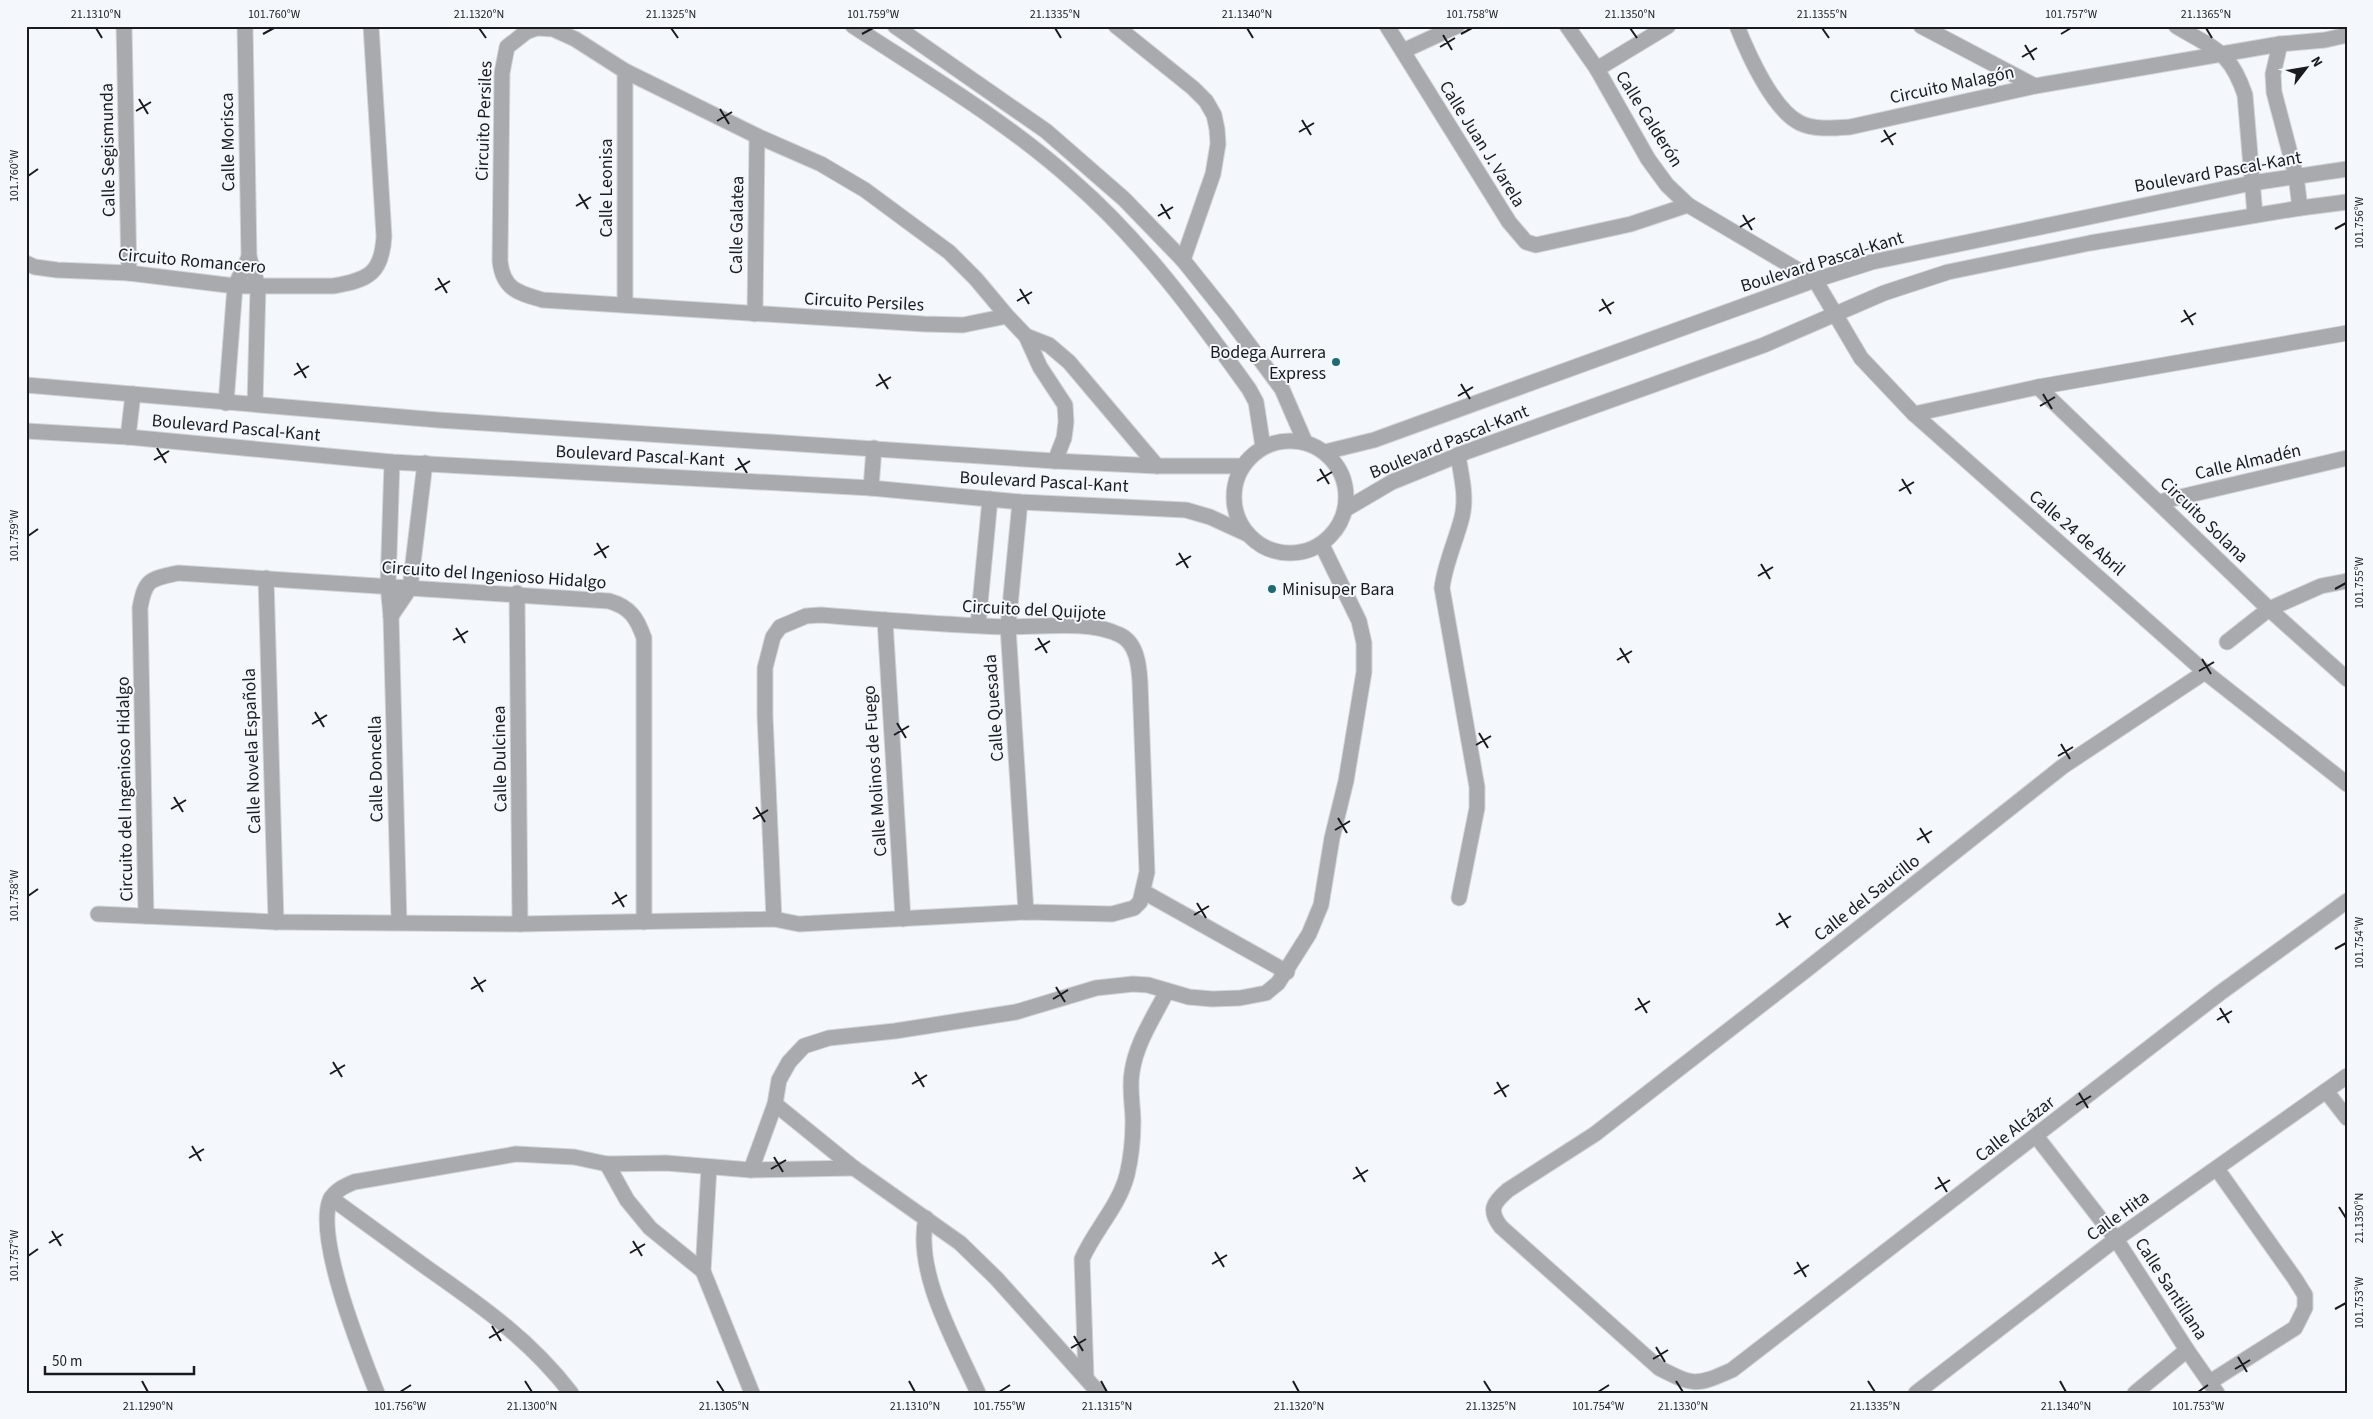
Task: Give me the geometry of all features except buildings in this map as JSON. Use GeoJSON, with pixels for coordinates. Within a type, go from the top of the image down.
{"type":"FeatureCollection","features":[{"type":"Feature","properties":{"kind":"street","name":"Calle Segismunda"},"geometry":{"type":"LineString","coordinates":[[124,26],[129,274]]}},
{"type":"Feature","properties":{"kind":"street","name":"Calle Morisca"},"geometry":{"type":"LineString","coordinates":[[245,26],[249,257],[258,286],[256,404]]}},
{"type":"Feature","properties":{"kind":"street","name":"Circuito Romancero"},"geometry":{"type":"LineString","coordinates":[[26,263],[35,267],[57,270],[129,274],[234,286],[334,286],[349,283],[376,269],[381,261],[384,236],[371,26]]}},
{"type":"Feature","properties":{"kind":"street"},"geometry":{"type":"LineString","coordinates":[[853,26],[989,114],[1073,181],[1107,213],[1165,276],[1249,389],[1256,402],[1263,447]]}},
{"type":"Feature","properties":{"kind":"street"},"geometry":{"type":"LineString","coordinates":[[895,26],[1046,131],[1124,199],[1183,260],[1282,389],[1305,442]]}},
{"type":"Feature","properties":{"kind":"street"},"geometry":{"type":"LineString","coordinates":[[1116,26],[1206,101],[1218,129],[1218,144],[1213,174],[1183,260]]}},
{"type":"Feature","properties":{"kind":"street","name":"Calle Juan J. Varela"},"geometry":{"type":"LineString","coordinates":[[1388,26],[1509,222],[1526,242],[1536,245],[1630,224],[1688,205]]}},
{"type":"Feature","properties":{"kind":"street"},"geometry":{"type":"LineString","coordinates":[[1403,51],[1457,26]]}},
{"type":"Feature","properties":{"kind":"street","name":"Calle Calderón"},"geometry":{"type":"LineString","coordinates":[[1567,26],[1596,69],[1648,159],[1667,185],[1688,205],[1815,280]]}},
{"type":"Feature","properties":{"kind":"street"},"geometry":{"type":"LineString","coordinates":[[1596,69],[1668,26]]}},
{"type":"Feature","properties":{"kind":"street","name":"Circuito Malagón"},"geometry":{"type":"LineString","coordinates":[[1737,26],[1767,87],[1785,112],[1801,124],[1829,128],[1850,127],[2034,86],[2225,55],[2280,44],[2325,40],[2347,35]]}},
{"type":"Feature","properties":{"kind":"street"},"geometry":{"type":"LineString","coordinates":[[1921,26],[2034,86]]}},
{"type":"Feature","properties":{"kind":"street"},"geometry":{"type":"LineString","coordinates":[[2176,26],[2225,55],[2239,78],[2245,95],[2255,215]]}},
{"type":"Feature","properties":{"kind":"street","name":"Circuito Persiles"},"geometry":{"type":"LineString","coordinates":[[1007,316],[963,324],[944,324],[755,314],[543,300],[525,295],[510,287],[504,280],[500,261],[502,73],[507,47],[526,32],[537,28],[553,29],[575,39],[625,71],[757,136],[821,164],[865,190],[949,252],[976,279],[1026,336],[1040,367],[1065,405],[1066,422],[1064,438],[1055,461]]}},
{"type":"Feature","properties":{"kind":"street"},"geometry":{"type":"LineString","coordinates":[[2280,44],[2273,74],[2274,92],[2296,176],[2300,208]]}},
{"type":"Feature","properties":{"kind":"street","name":"Calle Leonisa"},"geometry":{"type":"LineString","coordinates":[[625,71],[625,305]]}},
{"type":"Feature","properties":{"kind":"street","name":"Calle Galatea"},"geometry":{"type":"LineString","coordinates":[[755,314],[757,136]]}},
{"type":"Feature","properties":{"kind":"street","name":"Boulevard Pascal-Kant"},"geometry":{"type":"LineString","coordinates":[[1325,452],[1374,440],[1815,280],[1872,262],[2252,183],[2347,169]]}},
{"type":"Feature","properties":{"kind":"street","name":"Boulevard Pascal-Kant"},"geometry":{"type":"LineString","coordinates":[[1346,509],[1392,482],[1458,455],[1764,345],[1835,316],[1884,293],[1948,272],[2090,243],[2255,215],[2347,202]]}},
{"type":"Feature","properties":{"kind":"street","name":"Calle Morisca"},"geometry":{"type":"LineString","coordinates":[[226,402],[234,286],[249,257]]}},
{"type":"Feature","properties":{"kind":"street","name":"Calle 24 de Abril"},"geometry":{"type":"LineString","coordinates":[[1815,280],[1861,358],[1914,414],[2205,672],[2347,784]]}},
{"type":"Feature","properties":{"kind":"street"},"geometry":{"type":"LineString","coordinates":[[1914,414],[2038,387],[2347,333]]}},
{"type":"Feature","properties":{"kind":"street","name":"Circuito Persiles"},"geometry":{"type":"LineString","coordinates":[[1026,336],[1049,345],[1069,362],[1157,466]]}},
{"type":"Feature","properties":{"kind":"street","name":"Boulevard Pascal-Kant"},"geometry":{"type":"LineString","coordinates":[[26,385],[438,420],[1055,461],[1157,466],[1242,466]]}},
{"type":"Feature","properties":{"kind":"street","name":"Circuito Solana"},"geometry":{"type":"LineString","coordinates":[[2038,387],[2269,609],[2347,679]]}},
{"type":"Feature","properties":{"kind":"street"},"geometry":{"type":"LineString","coordinates":[[128,437],[133,394]]}},
{"type":"Feature","properties":{"kind":"street","name":"Boulevard Pascal-Kant"},"geometry":{"type":"LineString","coordinates":[[26,431],[128,437],[392,462],[871,488],[1020,502],[1186,510],[1210,517],[1247,534]]}},
{"type":"Feature","properties":{"kind":"street"},"geometry":{"type":"LineString","coordinates":[[1284,440],[1305,442],[1325,452],[1339,468],[1346,488],[1346,509],[1338,530],[1322,545],[1304,553],[1283,554],[1263,548],[1247,534],[1236,513],[1234,489],[1242,466],[1263,447],[1284,440]]}},
{"type":"Feature","properties":{"kind":"street"},"geometry":{"type":"LineString","coordinates":[[871,488],[874,448]]}},
{"type":"Feature","properties":{"kind":"street"},"geometry":{"type":"LineString","coordinates":[[1458,455],[1464,495],[1462,516],[1444,573],[1442,588],[1477,787],[1477,801],[1459,898]]}},
{"type":"Feature","properties":{"kind":"street","name":"Calle Almadén"},"geometry":{"type":"LineString","coordinates":[[2159,502],[2347,458]]}},
{"type":"Feature","properties":{"kind":"street","name":"Calle Doncella"},"geometry":{"type":"LineString","coordinates":[[392,462],[388,586],[391,616],[399,922]]}},
{"type":"Feature","properties":{"kind":"street"},"geometry":{"type":"LineString","coordinates":[[391,616],[410,588],[426,463]]}},
{"type":"Feature","properties":{"kind":"street"},"geometry":{"type":"LineString","coordinates":[[978,625],[990,499]]}},
{"type":"Feature","properties":{"kind":"street","name":"Calle Quesada"},"geometry":{"type":"LineString","coordinates":[[1020,502],[1008,626],[1026,912]]}},
{"type":"Feature","properties":{"kind":"street"},"geometry":{"type":"LineString","coordinates":[[750,1170],[775,1104],[779,1080],[789,1062],[804,1046],[829,1038],[894,1031],[1016,1012],[1096,988],[1133,984],[1148,985],[1167,991],[1212,999],[1240,998],[1266,993],[1278,983],[1309,934],[1322,905],[1332,838],[1346,781],[1364,672],[1364,643],[1359,621],[1322,545]]}},
{"type":"Feature","properties":{"kind":"street","name":"Circuito del Ingenioso Hidalgo"},"geometry":{"type":"LineString","coordinates":[[98,914],[276,922],[520,924],[644,922],[644,638],[637,620],[630,610],[609,601],[517,593],[178,573],[156,579],[144,588],[140,608],[146,916]]}},
{"type":"Feature","properties":{"kind":"street","name":"Calle Novela Española"},"geometry":{"type":"LineString","coordinates":[[266,578],[276,922]]}},
{"type":"Feature","properties":{"kind":"street"},"geometry":{"type":"LineString","coordinates":[[2227,642],[2269,609],[2321,586],[2347,581]]}},
{"type":"Feature","properties":{"kind":"street","name":"Calle Dulcinea"},"geometry":{"type":"LineString","coordinates":[[517,593],[520,924]]}},
{"type":"Feature","properties":{"kind":"street","name":"Circuito del Quijote"},"geometry":{"type":"LineString","coordinates":[[774,919],[765,716],[765,668],[773,637],[780,626],[806,616],[978,625],[1054,626],[1101,629],[1122,636],[1132,646],[1139,665],[1147,833],[1147,872],[1144,892]]}},
{"type":"Feature","properties":{"kind":"street","name":"Calle Molinos de Fuego"},"geometry":{"type":"LineString","coordinates":[[884,620],[903,919]]}},
{"type":"Feature","properties":{"kind":"street","name":"Calle del Saucillo"},"geometry":{"type":"LineString","coordinates":[[1732,1370],[1709,1380],[1687,1382],[1660,1368],[1501,1227],[1494,1217],[1493,1208],[1499,1198],[1595,1134],[2062,767],[2205,672]]}},
{"type":"Feature","properties":{"kind":"street"},"geometry":{"type":"LineString","coordinates":[[644,922],[774,919],[799,924],[1026,912],[1112,914],[1134,908],[1140,902],[1144,892],[1286,972]]}},
{"type":"Feature","properties":{"kind":"street","name":"Calle Alcázar"},"geometry":{"type":"LineString","coordinates":[[1732,1370],[2220,993],[2347,901]]}},
{"type":"Feature","properties":{"kind":"street"},"geometry":{"type":"LineString","coordinates":[[1086,1377],[1082,1259],[1088,1245],[1114,1208],[1127,1176],[1131,1156],[1133,1122],[1130,1089],[1132,1070],[1140,1044],[1167,991]]}},
{"type":"Feature","properties":{"kind":"street","name":"Calle Hita"},"geometry":{"type":"LineString","coordinates":[[1916,1393],[2116,1239],[2347,1076]]}},
{"type":"Feature","properties":{"kind":"street"},"geometry":{"type":"LineString","coordinates":[[2326,1091],[2347,1118]]}},
{"type":"Feature","properties":{"kind":"street"},"geometry":{"type":"LineString","coordinates":[[775,1104],[854,1168],[960,1243],[996,1278],[1099,1393]]}},
{"type":"Feature","properties":{"kind":"street","name":"Calle Santillana"},"geometry":{"type":"LineString","coordinates":[[2036,1136],[2116,1239],[2187,1350],[2214,1388]]}},
{"type":"Feature","properties":{"kind":"street"},"geometry":{"type":"LineString","coordinates":[[377,1393],[365,1363],[329,1252],[326,1230],[331,1198],[340,1188],[354,1182],[516,1154],[574,1157],[607,1164],[658,1163],[750,1170],[854,1168]]}},
{"type":"Feature","properties":{"kind":"street"},"geometry":{"type":"LineString","coordinates":[[607,1164],[627,1200],[650,1228],[704,1271]]}},
{"type":"Feature","properties":{"kind":"street"},"geometry":{"type":"LineString","coordinates":[[709,1167],[704,1271],[752,1393]]}},
{"type":"Feature","properties":{"kind":"street"},"geometry":{"type":"LineString","coordinates":[[2214,1388],[2295,1328],[2305,1308],[2305,1295],[2217,1169]]}},
{"type":"Feature","properties":{"kind":"street"},"geometry":{"type":"LineString","coordinates":[[331,1198],[520,1337],[553,1370],[571,1393]]}},
{"type":"Feature","properties":{"kind":"street"},"geometry":{"type":"LineString","coordinates":[[926,1218],[923,1239],[926,1267],[978,1393]]}},
{"type":"Feature","properties":{"kind":"street"},"geometry":{"type":"LineString","coordinates":[[2135,1393],[2187,1350]]}},
{"type":"Feature","properties":{"kind":"place","name":"Bodega Aurrera Express"},"geometry":{"type":"Point","coordinates":[1336,362]}},
{"type":"Feature","properties":{"kind":"place","name":"Minisuper Bara"},"geometry":{"type":"Point","coordinates":[1272,589]}}]}
